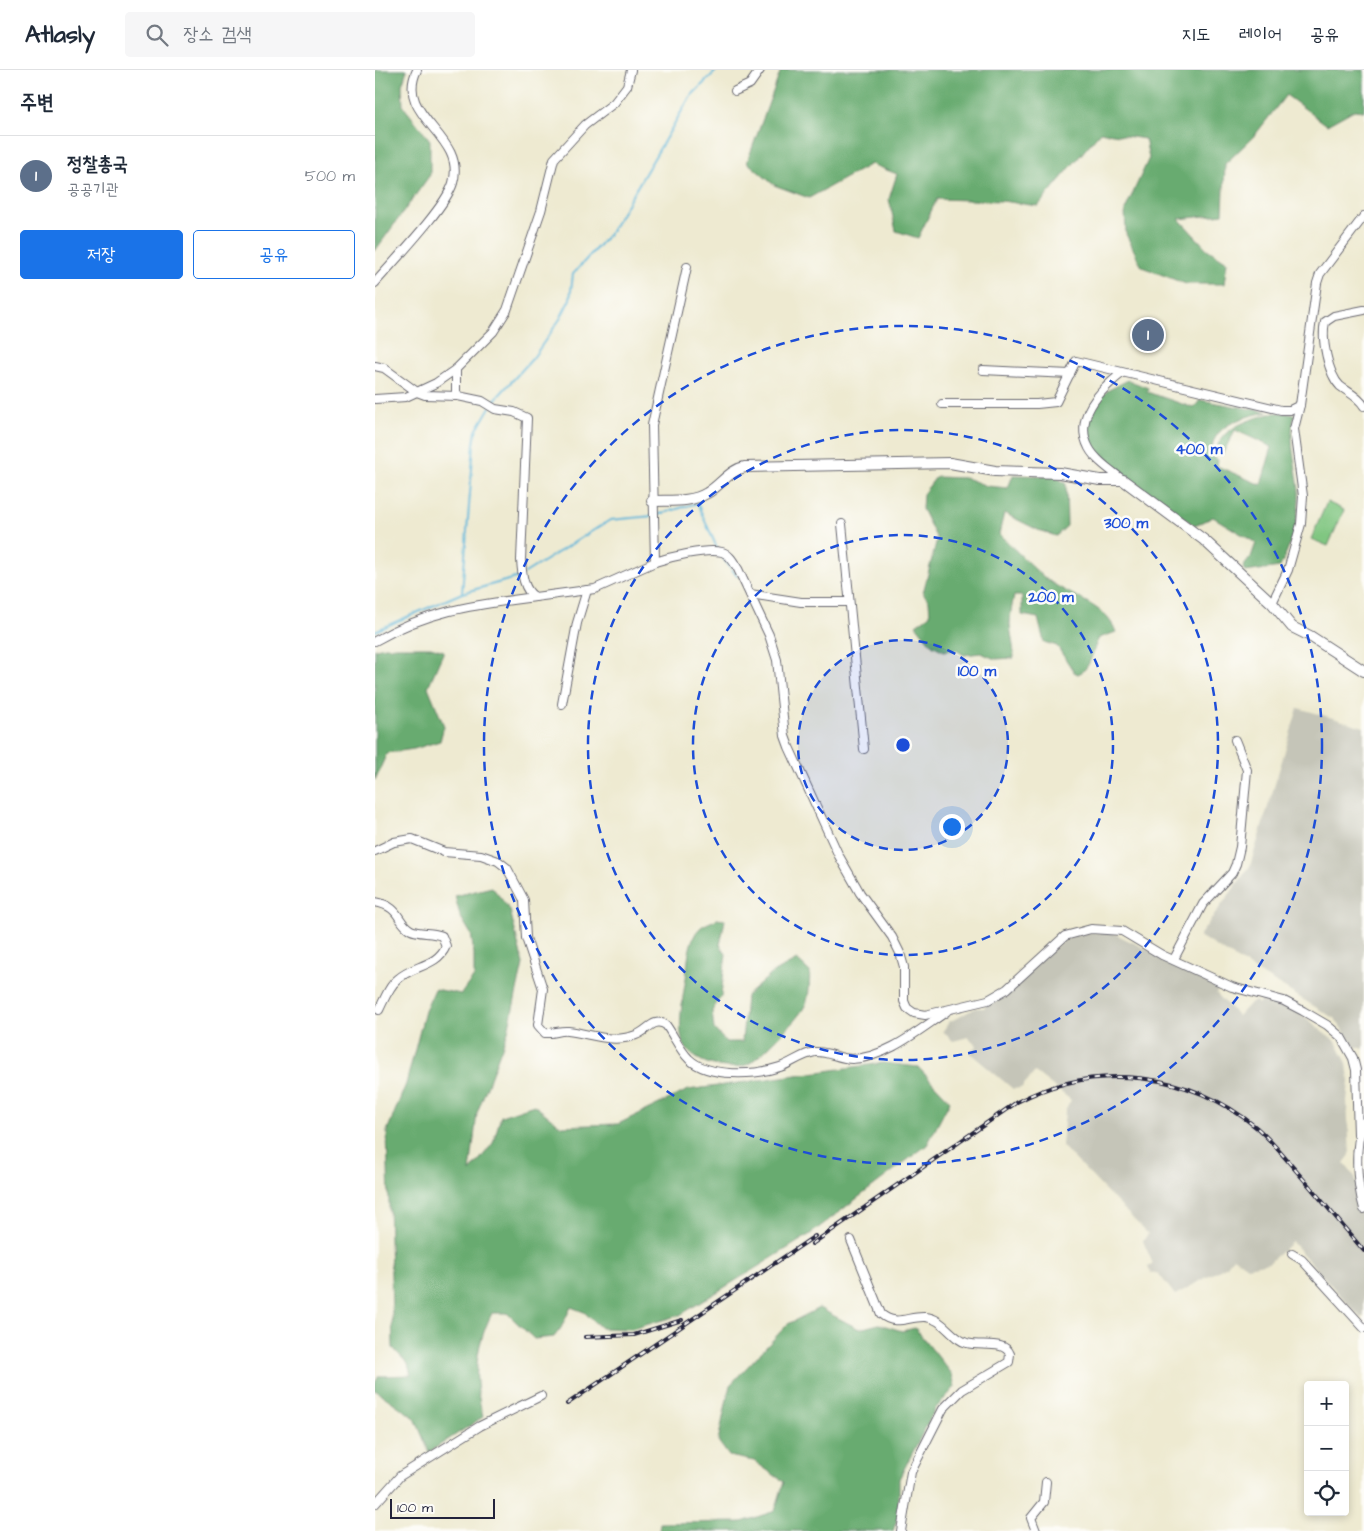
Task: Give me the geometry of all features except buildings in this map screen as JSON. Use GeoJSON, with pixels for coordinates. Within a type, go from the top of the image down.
{"type":"FeatureCollection","features":[{"type":"Feature","properties":{"kind":"street"},"geometry":{"type":"LineString","coordinates":[[375,283],[441,205],[453,184],[454,162],[447,146],[413,100],[411,82],[417,70]]}},
{"type":"Feature","properties":{"kind":"street"},"geometry":{"type":"LineString","coordinates":[[375,399],[406,396],[417,392],[456,369],[493,332],[507,310],[541,211],[554,159],[585,125],[614,103],[627,86],[631,70]]}},
{"type":"Feature","properties":{"kind":"street"},"geometry":{"type":"LineString","coordinates":[[735,91],[750,84],[760,70]]}},
{"type":"Feature","properties":{"kind":"street"},"geometry":{"type":"LineString","coordinates":[[1272,603],[1288,570],[1301,524],[1303,496],[1295,429],[1317,283],[1320,274],[1364,216]]}},
{"type":"Feature","properties":{"kind":"street"},"geometry":{"type":"LineString","coordinates":[[655,562],[651,425],[687,267]]}},
{"type":"Feature","properties":{"kind":"street"},"geometry":{"type":"LineString","coordinates":[[1364,310],[1334,316],[1325,322],[1323,330],[1325,348],[1333,376],[1338,384],[1364,406]]}},
{"type":"Feature","properties":{"kind":"street"},"geometry":{"type":"LineString","coordinates":[[942,404],[1049,404],[1057,402],[1076,361],[1122,374],[1281,410],[1290,410],[1300,405]]}},
{"type":"Feature","properties":{"kind":"street"},"geometry":{"type":"LineString","coordinates":[[375,366],[384,368],[417,392],[425,395],[456,396],[482,401],[495,409],[514,412],[527,418],[523,574],[530,594],[535,597]]}},
{"type":"Feature","properties":{"kind":"street"},"geometry":{"type":"LineString","coordinates":[[456,369],[456,396]]}},
{"type":"Feature","properties":{"kind":"street"},"geometry":{"type":"LineString","coordinates":[[983,370],[1069,374]]}},
{"type":"Feature","properties":{"kind":"street"},"geometry":{"type":"LineString","coordinates":[[1122,374],[1105,386],[1091,406],[1085,425],[1089,448],[1123,480],[1204,540],[1272,603],[1292,628],[1310,636],[1364,671]]}},
{"type":"Feature","properties":{"kind":"street"},"geometry":{"type":"LineString","coordinates":[[652,501],[690,499],[706,494],[735,469],[745,467],[950,463],[995,471],[1060,473],[1100,480],[1123,480]]}},
{"type":"Feature","properties":{"kind":"street"},"geometry":{"type":"LineString","coordinates":[[842,524],[848,602],[864,750]]}},
{"type":"Feature","properties":{"kind":"street"},"geometry":{"type":"LineString","coordinates":[[375,640],[397,628],[430,615],[473,605],[587,590],[608,585],[655,562],[708,551],[719,552],[732,559],[769,635],[777,660],[785,736],[789,747],[839,856],[900,953],[904,967],[904,998],[907,1008],[914,1013],[925,1015],[988,1000],[1007,989],[1065,936],[1077,932],[1108,928],[1122,931],[1146,946],[1232,988],[1284,1001],[1327,1025],[1341,1037],[1353,1058],[1356,1070],[1359,1175],[1364,1209]]}},
{"type":"Feature","properties":{"kind":"street"},"geometry":{"type":"LineString","coordinates":[[562,704],[577,623],[587,590]]}},
{"type":"Feature","properties":{"kind":"street"},"geometry":{"type":"LineString","coordinates":[[750,594],[801,602],[848,602]]}},
{"type":"Feature","properties":{"kind":"street"},"geometry":{"type":"LineString","coordinates":[[1174,959],[1203,904],[1232,873],[1236,864],[1240,847],[1247,770],[1235,740]]}},
{"type":"Feature","properties":{"kind":"street"},"geometry":{"type":"LineString","coordinates":[[375,851],[394,842],[411,840],[444,852],[481,855],[498,861],[507,868],[524,900],[526,938],[543,989],[538,1025],[545,1033],[569,1032],[609,1039],[625,1038],[639,1034],[655,1022],[661,1022],[666,1025],[689,1059],[701,1068],[711,1072],[747,1072],[781,1067],[801,1056],[814,1052],[847,1058],[867,1057],[901,1043],[950,1010]]}},
{"type":"Feature","properties":{"kind":"street"},"geometry":{"type":"LineString","coordinates":[[375,902],[385,904],[393,909],[412,931],[442,936],[446,946],[436,960],[410,971],[396,980],[379,1010]]}},
{"type":"Feature","properties":{"kind":"street"},"geometry":{"type":"LineString","coordinates":[[1358,1135],[1364,1122]]}},
{"type":"Feature","properties":{"kind":"street"},"geometry":{"type":"LineString","coordinates":[[851,1240],[881,1314],[887,1320],[900,1321],[926,1317],[934,1319],[967,1343],[1000,1346],[1006,1348],[1010,1354],[1009,1362],[962,1390],[943,1409],[911,1472],[901,1531]]}},
{"type":"Feature","properties":{"kind":"street"},"geometry":{"type":"LineString","coordinates":[[1292,1254],[1302,1260],[1364,1328]]}},
{"type":"Feature","properties":{"kind":"street"},"geometry":{"type":"LineString","coordinates":[[375,1504],[400,1476],[480,1426],[541,1396]]}},
{"type":"Feature","properties":{"kind":"street"},"geometry":{"type":"LineString","coordinates":[[1036,1531],[1031,1518],[1045,1502],[1046,1482]]}},
{"type":"Feature","properties":{"kind":"shaded area"},"geometry":{"type":"Polygon","coordinates":[[[1298,708],[1364,727],[1364,1049],[1354,1046],[1335,1019],[1199,936],[1250,866],[1298,708]]]}},
{"type":"Feature","properties":{"kind":"shaded area"},"geometry":{"type":"Polygon","coordinates":[[[1113,933],[1221,985],[1216,993],[1238,1016],[1250,1003],[1256,1001],[1258,1004],[1263,999],[1272,1000],[1305,1017],[1336,1042],[1347,1063],[1349,1081],[1347,1101],[1350,1155],[1344,1163],[1355,1177],[1364,1218],[1364,1316],[1361,1318],[1292,1242],[1269,1263],[1247,1267],[1233,1257],[1227,1266],[1175,1295],[1158,1273],[1151,1274],[1148,1267],[1153,1264],[1143,1241],[1148,1234],[1062,1146],[1065,1111],[1071,1100],[1035,1072],[1021,1088],[1013,1089],[970,1053],[977,1045],[968,1037],[953,1041],[943,1031],[949,1022],[976,1008],[984,1008],[987,1003],[1061,943],[1076,935],[1113,933]]]}},
{"type":"Feature","properties":{"kind":"green space"},"geometry":{"type":"Polygon","coordinates":[[[375,70],[407,70],[402,85],[403,106],[430,140],[430,175],[375,251],[375,70]]]}},
{"type":"Feature","properties":{"kind":"green space"},"geometry":{"type":"Polygon","coordinates":[[[781,70],[1364,70],[1364,111],[1354,110],[1327,125],[1286,95],[1255,135],[1225,164],[1223,214],[1179,219],[1207,249],[1227,262],[1224,284],[1186,284],[1142,267],[1126,234],[1125,210],[1149,158],[1145,139],[1100,132],[1038,206],[1002,201],[937,199],[918,238],[896,231],[889,199],[897,174],[871,164],[809,198],[774,185],[747,162],[781,70]]]}},
{"type":"Feature","properties":{"kind":"green space"},"geometry":{"type":"Polygon","coordinates":[[[1128,380],[1148,388],[1147,392],[1194,408],[1200,400],[1268,412],[1249,416],[1230,424],[1216,437],[1212,446],[1212,456],[1218,460],[1217,466],[1261,485],[1272,447],[1235,430],[1222,455],[1217,453],[1218,445],[1222,437],[1229,431],[1247,421],[1275,413],[1295,415],[1292,436],[1299,500],[1293,534],[1280,567],[1245,572],[1243,567],[1251,557],[1256,543],[1213,517],[1195,526],[1113,467],[1093,448],[1088,428],[1096,403],[1107,391],[1128,380]]]}},
{"type":"Feature","properties":{"kind":"green space"},"geometry":{"type":"Polygon","coordinates":[[[1013,475],[1055,476],[1066,484],[1067,526],[1056,536],[1038,530],[1004,513],[999,534],[1032,567],[1053,584],[1085,601],[1104,614],[1116,632],[1099,638],[1089,663],[1078,674],[1074,672],[1057,646],[1044,642],[1038,618],[1022,615],[1022,596],[1014,596],[1011,614],[1010,625],[1014,658],[995,659],[981,653],[964,655],[956,650],[944,651],[932,645],[916,625],[930,615],[929,601],[923,593],[937,539],[922,509],[923,494],[936,477],[966,478],[987,486],[1008,488],[1013,475]]]}},
{"type":"Feature","properties":{"kind":"green space"},"geometry":{"type":"Polygon","coordinates":[[[1327,502],[1344,510],[1328,546],[1311,539],[1327,502]]]}},
{"type":"Feature","properties":{"kind":"green space"},"geometry":{"type":"Polygon","coordinates":[[[385,647],[431,647],[444,651],[428,687],[444,726],[440,741],[414,749],[387,753],[375,780],[375,649],[385,647]]]}},
{"type":"Feature","properties":{"kind":"green space"},"geometry":{"type":"Polygon","coordinates":[[[492,887],[510,910],[523,964],[508,1031],[477,1113],[470,1172],[493,1143],[501,1116],[534,1105],[561,1126],[618,1124],[688,1090],[883,1063],[918,1067],[950,1101],[927,1145],[809,1235],[680,1315],[632,1329],[601,1328],[584,1312],[571,1307],[561,1328],[554,1337],[534,1339],[507,1313],[492,1313],[482,1339],[477,1364],[478,1389],[483,1417],[429,1452],[415,1418],[375,1390],[375,1383],[379,1376],[411,1375],[408,1364],[393,1348],[387,1131],[406,1084],[425,1011],[435,989],[461,994],[474,976],[474,954],[471,934],[460,916],[455,896],[492,887]]]}},
{"type":"Feature","properties":{"kind":"green space"},"geometry":{"type":"Polygon","coordinates":[[[717,919],[725,920],[720,945],[726,954],[721,996],[712,1011],[714,1029],[726,1042],[742,1042],[746,996],[774,972],[797,960],[810,972],[807,1001],[793,1022],[758,1057],[746,1065],[737,1067],[717,1066],[697,1058],[689,1052],[681,1035],[682,1007],[688,958],[693,938],[700,928],[717,919]]]}},
{"type":"Feature","properties":{"kind":"green space"},"geometry":{"type":"Polygon","coordinates":[[[819,1308],[859,1329],[879,1324],[902,1331],[915,1328],[952,1374],[955,1387],[935,1409],[899,1479],[899,1514],[893,1531],[659,1531],[660,1523],[742,1522],[775,1511],[784,1482],[754,1461],[729,1456],[718,1441],[730,1385],[788,1324],[819,1308]]]}},
{"type":"Feature","properties":{"kind":"waterway"},"geometry":{"type":"LineString","coordinates":[[492,403],[533,358],[560,319],[570,299],[573,274],[610,233],[690,97],[717,70]]}},
{"type":"Feature","properties":{"kind":"waterway"},"geometry":{"type":"LineString","coordinates":[[375,631],[462,593],[474,444],[476,431],[490,407]]}},
{"type":"Feature","properties":{"kind":"waterway"},"geometry":{"type":"LineString","coordinates":[[657,515],[697,503],[718,550]]}},
{"type":"Feature","properties":{"kind":"waterway"},"geometry":{"type":"LineString","coordinates":[[525,573],[610,520],[653,516]]}},
{"type":"Feature","properties":{"kind":"waterway"},"geometry":{"type":"LineString","coordinates":[[720,554],[737,576]]}},
{"type":"Feature","properties":{"kind":"waterway"},"geometry":{"type":"LineString","coordinates":[[462,593],[519,577]]}},
{"type":"Feature","properties":{"kind":"railway"},"geometry":{"type":"LineString","coordinates":[[812,1244],[1017,1102],[1047,1089],[1078,1081],[1109,1077],[1141,1078],[1172,1084],[1202,1094],[1230,1109],[1268,1138],[1364,1251]]}},
{"type":"Feature","properties":{"kind":"railway"},"geometry":{"type":"LineString","coordinates":[[567,1404],[815,1236]]}},
{"type":"Feature","properties":{"kind":"railway"},"geometry":{"type":"LineString","coordinates":[[585,1337],[634,1335],[682,1320]]}},
{"type":"Feature","properties":{"kind":"place","name":"정찰총국"},"geometry":{"type":"Point","coordinates":[1148,335]}}]}
